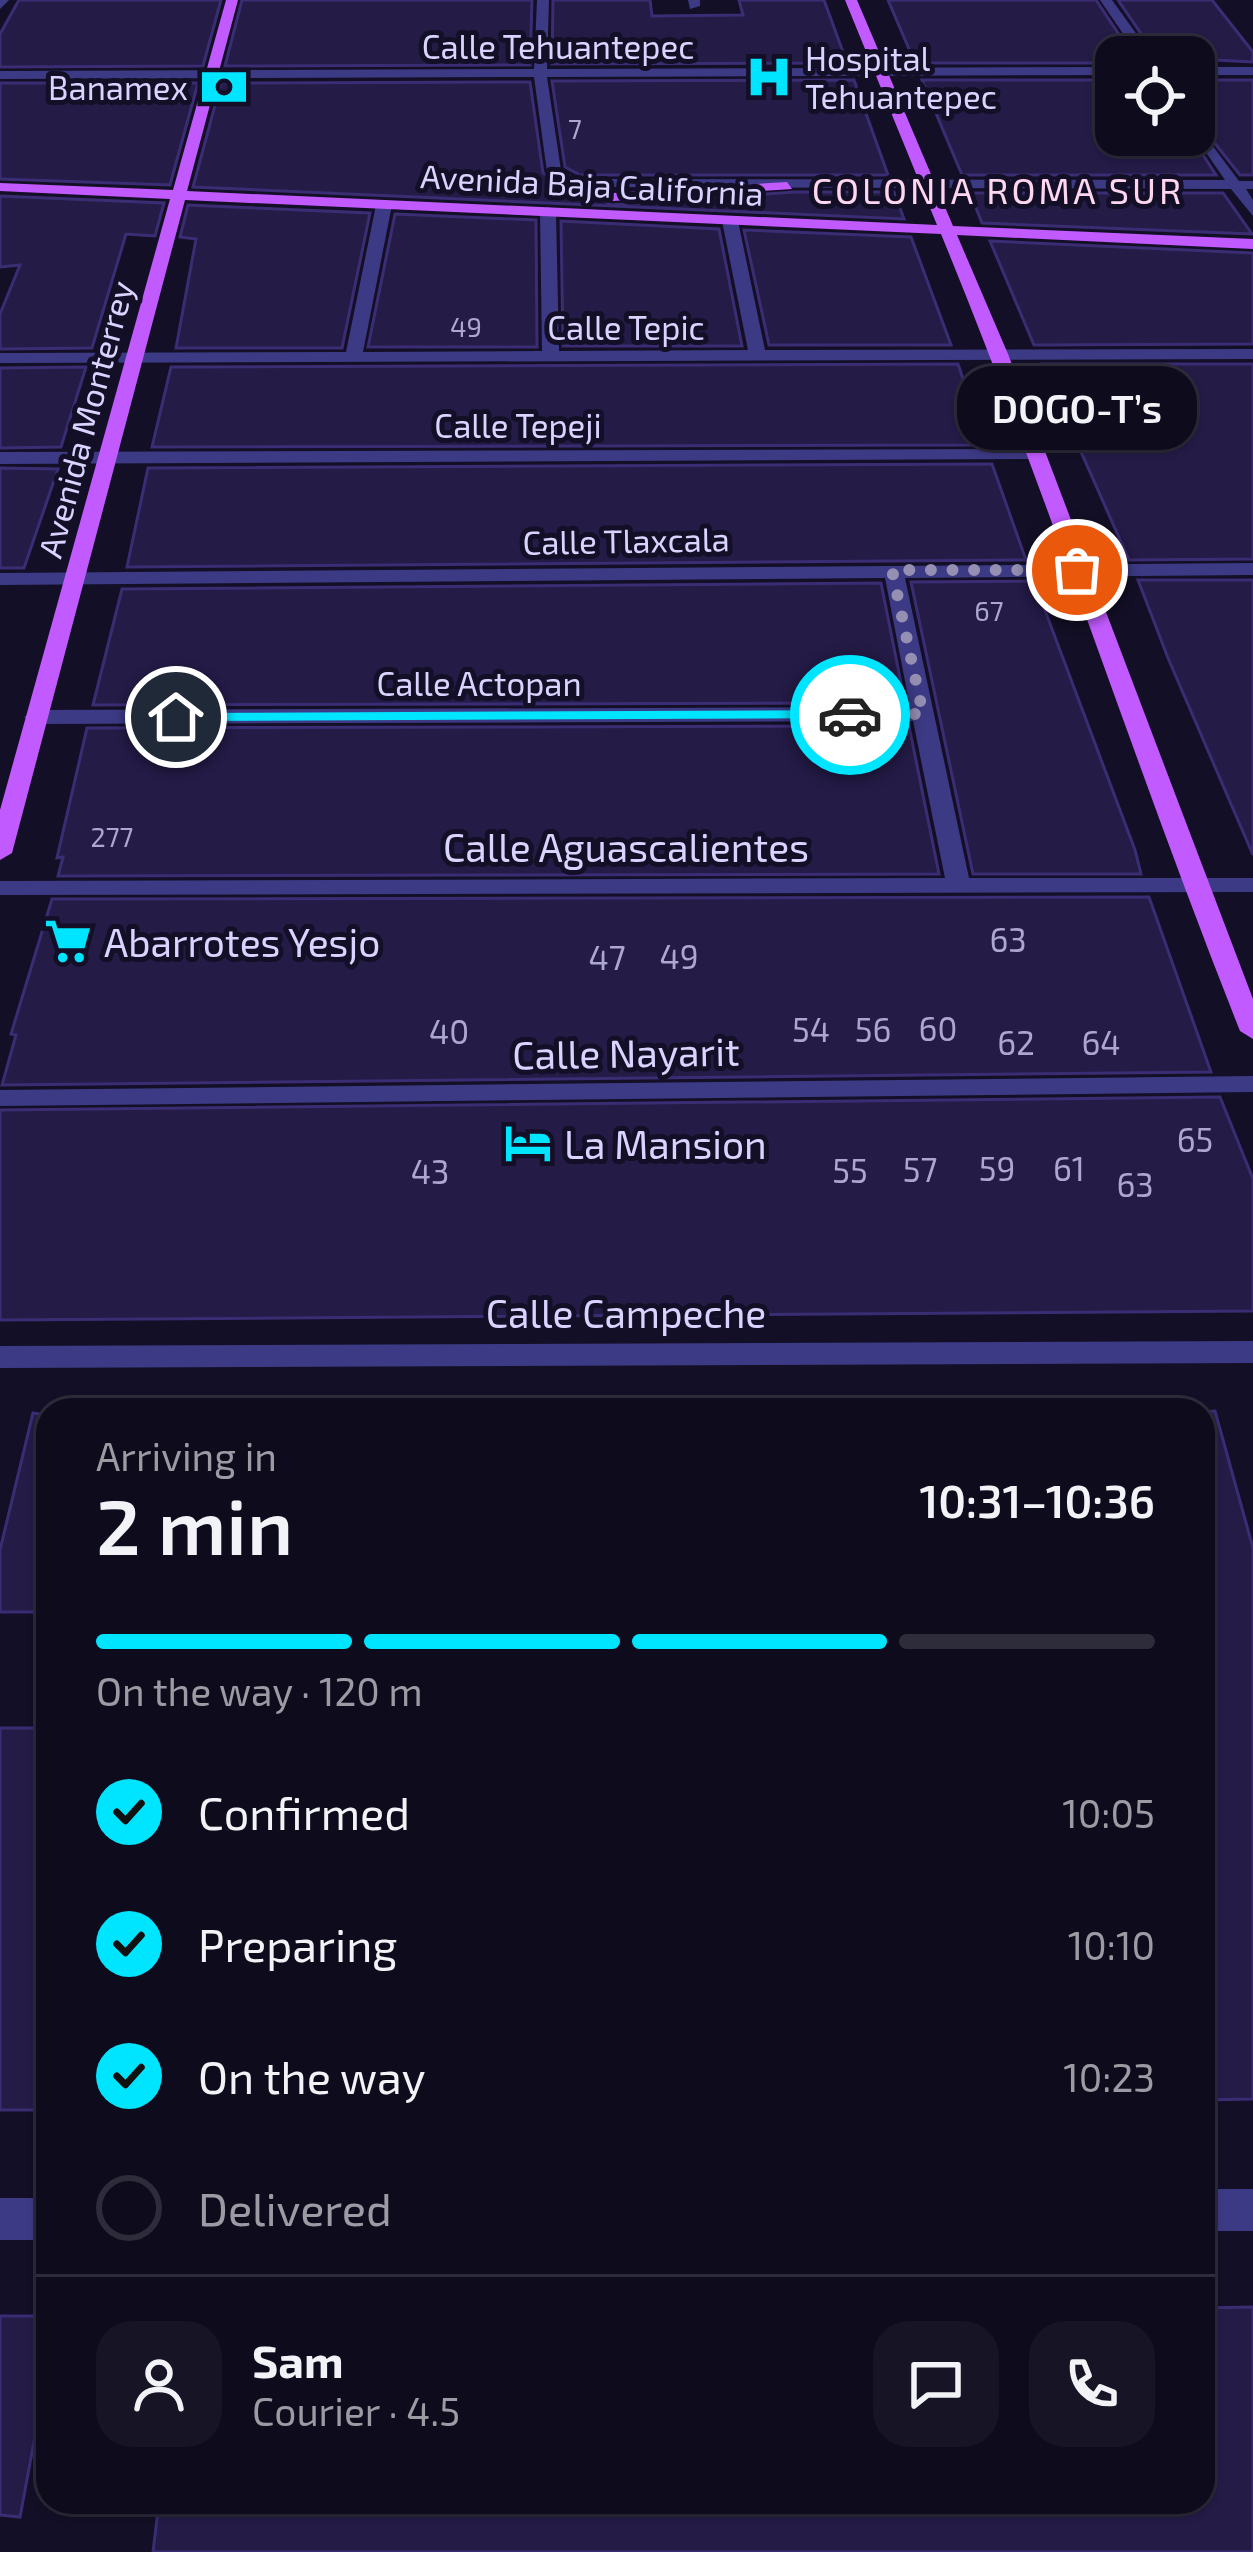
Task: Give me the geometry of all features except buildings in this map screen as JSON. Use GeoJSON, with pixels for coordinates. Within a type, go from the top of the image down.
{"type":"FeatureCollection","features":[{"type":"Feature","properties":{"kind":"main road","name":"Avenida Monterrey"},"geometry":{"type":"LineString","coordinates":[[0,854],[76,579],[104,457],[137,359],[232,0]]}},
{"type":"Feature","properties":{"kind":"main road"},"geometry":{"type":"LineString","coordinates":[[851,0],[999,354],[1194,885],[1253,1031]]}},
{"type":"Feature","properties":{"kind":"main road"},"geometry":{"type":"LineString","coordinates":[[548,212],[573,201],[787,186]]}},
{"type":"Feature","properties":{"kind":"main road","name":"Avenida Baja California"},"geometry":{"type":"LineString","coordinates":[[0,188],[1253,244]]}},
{"type":"Feature","properties":{"kind":"street"},"geometry":{"type":"LineString","coordinates":[[543,0],[540,73],[554,172],[560,178],[599,185],[1245,185]]}},
{"type":"Feature","properties":{"kind":"street"},"geometry":{"type":"LineString","coordinates":[[1106,0],[1131,36]]}},
{"type":"Feature","properties":{"kind":"street","name":"Calle Tehuantepec"},"geometry":{"type":"LineString","coordinates":[[0,74],[1095,71]]}},
{"type":"Feature","properties":{"kind":"street"},"geometry":{"type":"LineString","coordinates":[[1215,71],[1253,71]]}},
{"type":"Feature","properties":{"kind":"street"},"geometry":{"type":"LineString","coordinates":[[1215,150],[1245,185],[1253,211]]}},
{"type":"Feature","properties":{"kind":"street"},"geometry":{"type":"LineString","coordinates":[[353,358],[384,205]]}},
{"type":"Feature","properties":{"kind":"street"},"geometry":{"type":"LineString","coordinates":[[548,212],[551,357]]}},
{"type":"Feature","properties":{"kind":"street"},"geometry":{"type":"LineString","coordinates":[[730,220],[758,356]]}},
{"type":"Feature","properties":{"kind":"street","name":"Calle Tepic"},"geometry":{"type":"LineString","coordinates":[[0,358],[999,354],[1251,358]]}},
{"type":"Feature","properties":{"kind":"street","name":"Calle Tepeji"},"geometry":{"type":"LineString","coordinates":[[0,458],[1036,453]]}},
{"type":"Feature","properties":{"kind":"street","name":"Calle Tlaxcala"},"geometry":{"type":"LineString","coordinates":[[0,579],[1253,569]]}},
{"type":"Feature","properties":{"kind":"street"},"geometry":{"type":"LineString","coordinates":[[892,570],[958,883]]}},
{"type":"Feature","properties":{"kind":"street","name":"Calle Actopan"},"geometry":{"type":"LineString","coordinates":[[35,718],[923,714]]}},
{"type":"Feature","properties":{"kind":"street","name":"Calle Aguascalientes"},"geometry":{"type":"LineString","coordinates":[[0,889],[1253,885]]}},
{"type":"Feature","properties":{"kind":"street","name":"Calle Nayarit"},"geometry":{"type":"LineString","coordinates":[[0,1098],[1253,1084]]}},
{"type":"Feature","properties":{"kind":"street","name":"Calle Campeche"},"geometry":{"type":"LineString","coordinates":[[0,1357],[1253,1352]]}},
{"type":"Feature","properties":{"kind":"street"},"geometry":{"type":"LineString","coordinates":[[1215,2210],[1253,2210]]}},
{"type":"Feature","properties":{"kind":"street"},"geometry":{"type":"LineString","coordinates":[[0,2219],[36,2219]]}},
{"type":"Feature","properties":{"kind":"way so far"},"geometry":{"type":"LineString","coordinates":[[850,715],[923,714],[892,570],[1077,570]]}},
{"type":"Feature","properties":{"kind":"place","name":"Hospital Tehuantepec"},"geometry":{"type":"Point","coordinates":[769,77]}},
{"type":"Feature","properties":{"kind":"place","name":"Banamex"},"geometry":{"type":"Point","coordinates":[224,87]}},
{"type":"Feature","properties":{"kind":"place","name":"DOGO-T’s"},"geometry":{"type":"Point","coordinates":[1077,570]}},
{"type":"Feature","properties":{"kind":"place","name":"Abarrotes Yesjo"},"geometry":{"type":"Point","coordinates":[68,941]}},
{"type":"Feature","properties":{"kind":"place","name":"La Mansion"},"geometry":{"type":"Point","coordinates":[528,1143]}},
{"type":"Feature","properties":{"kind":"district","name":"COLONIA ROMA SUR"},"geometry":{"type":"Point","coordinates":[998,189]}},
{"type":"Feature","properties":{"kind":"route"},"geometry":{"type":"LineString","coordinates":[[176,717],[850,715]]}}]}
